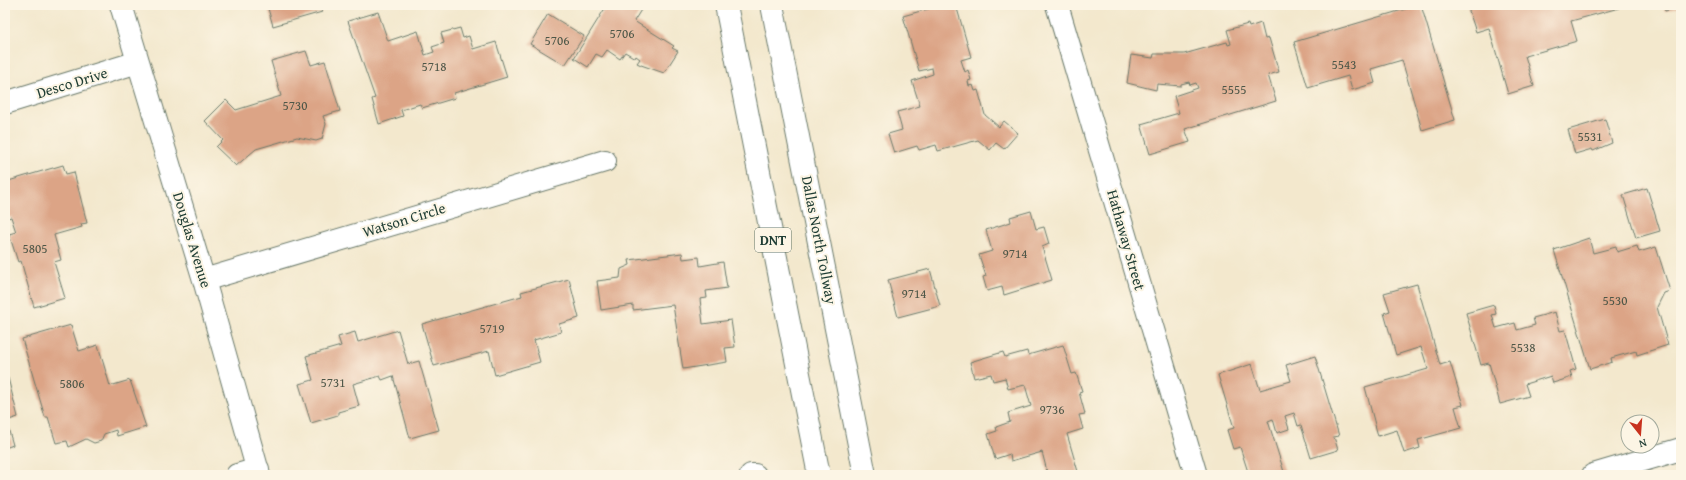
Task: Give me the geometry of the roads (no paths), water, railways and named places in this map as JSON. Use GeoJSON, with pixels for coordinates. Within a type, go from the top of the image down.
{"type":"FeatureCollection","features":[{"type":"Feature","properties":{"kind":"main road","name":"Douglas Avenue"},"geometry":{"type":"LineString","coordinates":[[121,5],[204,280],[252,473]]}},
{"type":"Feature","properties":{"kind":"main road","name":"DNT"},"geometry":{"type":"LineString","coordinates":[[726,5],[819,475]]}},
{"type":"Feature","properties":{"kind":"main road","name":"Dallas North Tollway"},"geometry":{"type":"LineString","coordinates":[[772,5],[865,475]]}},
{"type":"Feature","properties":{"kind":"main road","name":"Hathaway Street"},"geometry":{"type":"LineString","coordinates":[[1057,5],[1196,475]]}},
{"type":"Feature","properties":{"kind":"main road","name":"Desco Drive"},"geometry":{"type":"LineString","coordinates":[[5,103],[138,62]]}},
{"type":"Feature","properties":{"kind":"main road","name":"Watson Circle"},"geometry":{"type":"LineString","coordinates":[[204,280],[605,161]]}},
{"type":"Feature","properties":{"kind":"main road"},"geometry":{"type":"LineString","coordinates":[[1593,475],[1681,449]]}}]}
